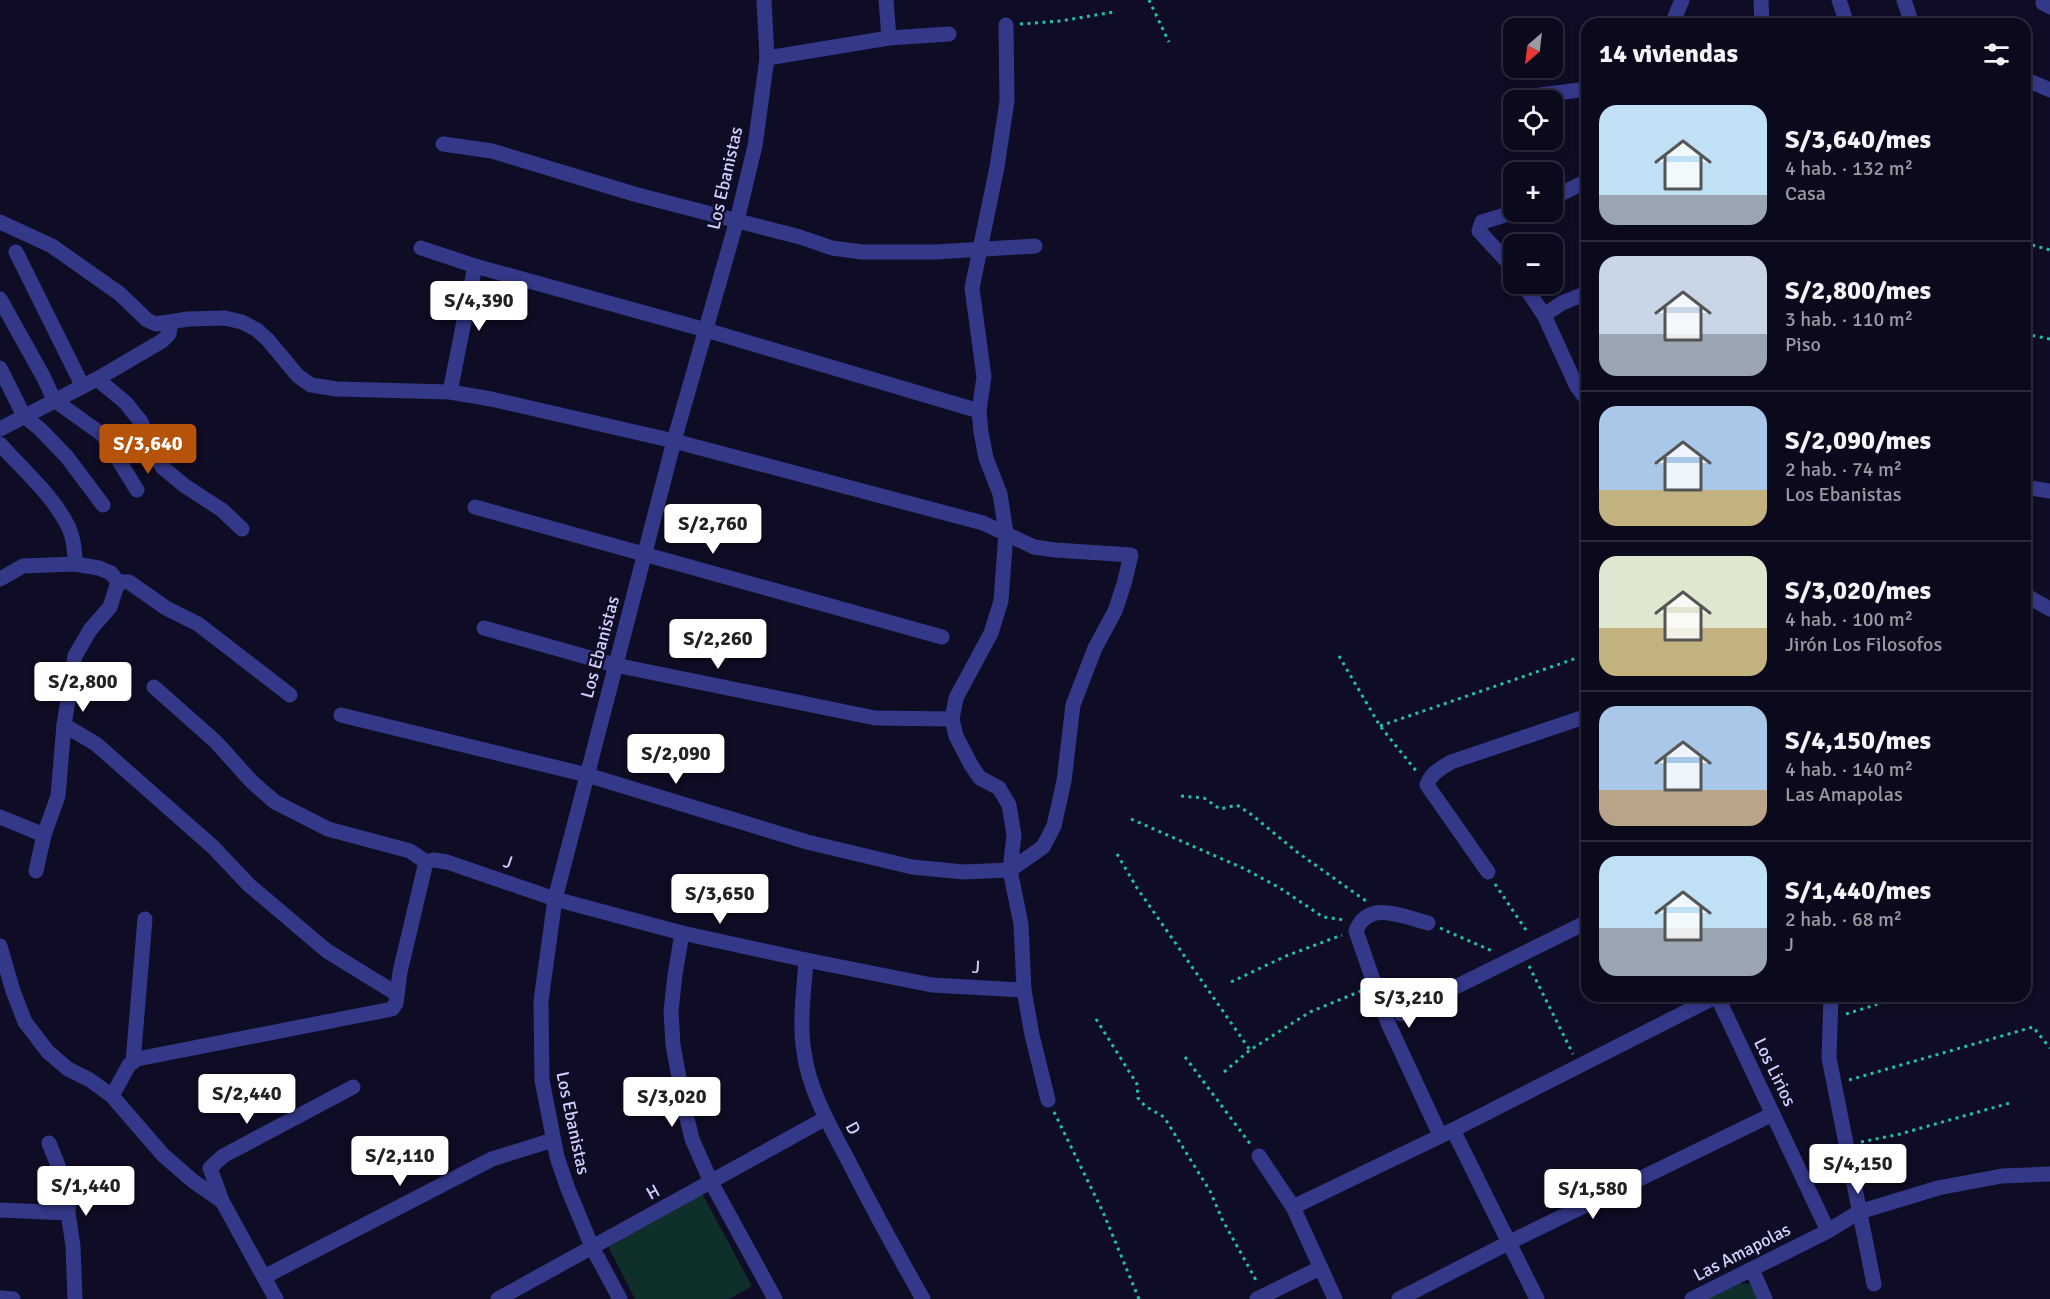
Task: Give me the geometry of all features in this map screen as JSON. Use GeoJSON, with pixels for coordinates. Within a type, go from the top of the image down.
{"type":"FeatureCollection","features":[{"type":"Feature","properties":{"kind":"street","name":"Los Ebanistas"},"geometry":{"type":"LineString","coordinates":[[620,1299],[592,1247],[568,1189],[553,1140],[542,1080],[542,1001],[555,899],[674,441],[737,220],[755,146],[767,58],[764,0]]}},
{"type":"Feature","properties":{"kind":"street"},"geometry":{"type":"LineString","coordinates":[[886,0],[889,38]]}},
{"type":"Feature","properties":{"kind":"street"},"geometry":{"type":"LineString","coordinates":[[1674,18],[1682,0]]}},
{"type":"Feature","properties":{"kind":"street"},"geometry":{"type":"LineString","coordinates":[[1761,0],[1761,18]]}},
{"type":"Feature","properties":{"kind":"street"},"geometry":{"type":"LineString","coordinates":[[1839,0],[1844,18]]}},
{"type":"Feature","properties":{"kind":"street"},"geometry":{"type":"LineString","coordinates":[[1904,0],[1910,18]]}},
{"type":"Feature","properties":{"kind":"street"},"geometry":{"type":"LineString","coordinates":[[1006,25],[1007,101],[997,167],[972,288],[984,377],[979,411],[986,458],[1000,495],[1006,533],[1001,601],[991,633],[956,698],[952,719],[956,736],[971,765],[980,778],[999,788],[1009,805],[1014,836],[1010,870],[1021,924],[1024,990],[1048,1100]]}},
{"type":"Feature","properties":{"kind":"street"},"geometry":{"type":"LineString","coordinates":[[767,58],[889,38],[950,34]]}},
{"type":"Feature","properties":{"kind":"street"},"geometry":{"type":"LineString","coordinates":[[2031,82],[2050,90]]}},
{"type":"Feature","properties":{"kind":"street"},"geometry":{"type":"LineString","coordinates":[[1563,92],[1581,90]]}},
{"type":"Feature","properties":{"kind":"street"},"geometry":{"type":"LineString","coordinates":[[443,144],[492,151],[634,194],[737,220],[832,248],[862,252],[1035,246]]}},
{"type":"Feature","properties":{"kind":"street"},"geometry":{"type":"LineString","coordinates":[[1563,193],[1581,184]]}},
{"type":"Feature","properties":{"kind":"street"},"geometry":{"type":"LineString","coordinates":[[1503,216],[1482,222],[1479,227],[1481,235],[1503,258]]}},
{"type":"Feature","properties":{"kind":"street"},"geometry":{"type":"LineString","coordinates":[[0,222],[52,246],[120,294],[147,320],[156,324],[189,319],[225,318],[242,322],[257,330],[268,340],[298,376],[311,385],[337,389],[450,392],[491,399],[674,441],[983,523],[1034,547],[1131,555],[1115,611],[1095,648],[1073,705],[1064,782],[1054,826],[1043,847],[1010,870],[964,872],[912,867],[807,842],[587,775],[340,714]]}},
{"type":"Feature","properties":{"kind":"street"},"geometry":{"type":"LineString","coordinates":[[421,248],[475,266],[706,330],[979,411]]}},
{"type":"Feature","properties":{"kind":"street"},"geometry":{"type":"LineString","coordinates":[[16,252],[82,385]]}},
{"type":"Feature","properties":{"kind":"street"},"geometry":{"type":"LineString","coordinates":[[450,392],[475,266]]}},
{"type":"Feature","properties":{"kind":"street"},"geometry":{"type":"LineString","coordinates":[[1530,294],[1544,315],[1581,392]]}},
{"type":"Feature","properties":{"kind":"street"},"geometry":{"type":"LineString","coordinates":[[1544,315],[1562,303],[1581,295]]}},
{"type":"Feature","properties":{"kind":"street"},"geometry":{"type":"LineString","coordinates":[[0,299],[54,400],[103,435],[137,490]]}},
{"type":"Feature","properties":{"kind":"street"},"geometry":{"type":"LineString","coordinates":[[0,429],[97,379],[166,338],[171,330],[171,323]]}},
{"type":"Feature","properties":{"kind":"street"},"geometry":{"type":"LineString","coordinates":[[0,368],[24,416],[67,457],[103,505]]}},
{"type":"Feature","properties":{"kind":"street"},"geometry":{"type":"LineString","coordinates":[[97,379],[126,403],[141,422],[162,467],[185,486],[222,510],[242,529]]}},
{"type":"Feature","properties":{"kind":"street"},"geometry":{"type":"LineString","coordinates":[[0,444],[37,483],[69,528],[74,547],[75,564]]}},
{"type":"Feature","properties":{"kind":"street"},"geometry":{"type":"LineString","coordinates":[[2031,488],[2050,491]]}},
{"type":"Feature","properties":{"kind":"street"},"geometry":{"type":"LineString","coordinates":[[475,507],[942,637]]}},
{"type":"Feature","properties":{"kind":"street"},"geometry":{"type":"LineString","coordinates":[[0,579],[24,566],[75,564],[99,568],[111,573],[118,582]]}},
{"type":"Feature","properties":{"kind":"street"},"geometry":{"type":"LineString","coordinates":[[118,582],[129,582],[166,608],[198,624],[291,695]]}},
{"type":"Feature","properties":{"kind":"street"},"geometry":{"type":"LineString","coordinates":[[36,871],[44,836],[58,796],[64,725],[75,656],[90,630],[110,608],[118,582]]}},
{"type":"Feature","properties":{"kind":"street"},"geometry":{"type":"LineString","coordinates":[[2031,598],[2050,609]]}},
{"type":"Feature","properties":{"kind":"street"},"geometry":{"type":"LineString","coordinates":[[484,628],[615,665],[875,718],[952,719]]}},
{"type":"Feature","properties":{"kind":"street"},"geometry":{"type":"LineString","coordinates":[[112,1096],[129,1065],[137,1059],[392,1009],[396,1003],[400,972],[426,862],[410,851],[328,829],[275,801],[252,782],[216,742],[154,687]]}},
{"type":"Feature","properties":{"kind":"street"},"geometry":{"type":"LineString","coordinates":[[1488,872],[1427,785],[1430,777],[1435,771],[1451,762],[1581,718]]}},
{"type":"Feature","properties":{"kind":"street"},"geometry":{"type":"LineString","coordinates":[[64,725],[96,744],[213,847],[249,885],[327,951],[397,994]]}},
{"type":"Feature","properties":{"kind":"street"},"geometry":{"type":"LineString","coordinates":[[0,817],[44,836]]}},
{"type":"Feature","properties":{"kind":"street","name":"J"},"geometry":{"type":"LineString","coordinates":[[426,862],[434,860],[447,862],[555,899],[682,933],[806,960],[932,985],[1024,990]]}},
{"type":"Feature","properties":{"kind":"street"},"geometry":{"type":"LineString","coordinates":[[1428,923],[1380,911],[1359,923],[1356,931],[1388,1023],[1510,1242],[1537,1299]]}},
{"type":"Feature","properties":{"kind":"street"},"geometry":{"type":"LineString","coordinates":[[133,1062],[145,919]]}},
{"type":"Feature","properties":{"kind":"street"},"geometry":{"type":"LineString","coordinates":[[1401,1014],[1581,925]]}},
{"type":"Feature","properties":{"kind":"street"},"geometry":{"type":"LineString","coordinates":[[682,933],[671,1011],[673,1045],[692,1139],[711,1182],[775,1299]]}},
{"type":"Feature","properties":{"kind":"street"},"geometry":{"type":"LineString","coordinates":[[0,946],[13,992],[26,1022],[48,1052],[68,1069],[90,1080],[112,1096],[163,1155],[193,1181],[222,1201]]}},
{"type":"Feature","properties":{"kind":"street","name":"D"},"geometry":{"type":"LineString","coordinates":[[806,960],[801,1027],[804,1055],[826,1118],[897,1255],[923,1299]]}},
{"type":"Feature","properties":{"kind":"street"},"geometry":{"type":"LineString","coordinates":[[1293,1206],[1447,1132],[1705,1002]]}},
{"type":"Feature","properties":{"kind":"street","name":"Los Lirios"},"geometry":{"type":"LineString","coordinates":[[1720,1002],[1828,1231]]}},
{"type":"Feature","properties":{"kind":"street"},"geometry":{"type":"LineString","coordinates":[[1831,1002],[1828,1058],[1874,1284]]}},
{"type":"Feature","properties":{"kind":"street"},"geometry":{"type":"LineString","coordinates":[[276,1299],[222,1201],[210,1168],[223,1156],[353,1087]]}},
{"type":"Feature","properties":{"kind":"street"},"geometry":{"type":"LineString","coordinates":[[1399,1299],[1510,1242],[1773,1114]]}},
{"type":"Feature","properties":{"kind":"street","name":"H"},"geometry":{"type":"LineString","coordinates":[[498,1299],[826,1118]]}},
{"type":"Feature","properties":{"kind":"street"},"geometry":{"type":"LineString","coordinates":[[264,1277],[492,1159],[553,1140]]}},
{"type":"Feature","properties":{"kind":"street"},"geometry":{"type":"LineString","coordinates":[[49,1143],[69,1193],[68,1213],[74,1246],[75,1299]]}},
{"type":"Feature","properties":{"kind":"street"},"geometry":{"type":"LineString","coordinates":[[1259,1156],[1293,1206],[1335,1299]]}},
{"type":"Feature","properties":{"kind":"street","name":"Las Amapolas"},"geometry":{"type":"LineString","coordinates":[[1692,1299],[1828,1231],[1859,1212],[1938,1188],[2002,1176],[2050,1174]]}},
{"type":"Feature","properties":{"kind":"street"},"geometry":{"type":"LineString","coordinates":[[0,1210],[68,1213]]}},
{"type":"Feature","properties":{"kind":"street"},"geometry":{"type":"LineString","coordinates":[[1261,1297],[1320,1268]]}},
{"type":"Feature","properties":{"kind":"street"},"geometry":{"type":"LineString","coordinates":[[1752,1269],[1765,1299]]}},
{"type":"Feature","properties":{"kind":"street"},"geometry":{"type":"LineString","coordinates":[[0,1298],[13,1299]]}},
{"type":"Feature","properties":{"kind":"path"},"geometry":{"type":"LineString","coordinates":[[1149,0],[1169,42]]}},
{"type":"Feature","properties":{"kind":"path"},"geometry":{"type":"LineString","coordinates":[[1006,25],[1061,21],[1114,12]]}},
{"type":"Feature","properties":{"kind":"path"},"geometry":{"type":"LineString","coordinates":[[2031,245],[2050,250]]}},
{"type":"Feature","properties":{"kind":"path"},"geometry":{"type":"LineString","coordinates":[[2031,335],[2050,339]]}},
{"type":"Feature","properties":{"kind":"path"},"geometry":{"type":"LineString","coordinates":[[1339,656],[1380,726],[1427,785]]}},
{"type":"Feature","properties":{"kind":"path"},"geometry":{"type":"LineString","coordinates":[[1380,726],[1577,658]]}},
{"type":"Feature","properties":{"kind":"path"},"geometry":{"type":"LineString","coordinates":[[1181,796],[1204,798],[1220,809],[1237,806],[1252,814],[1297,852],[1380,911]]}},
{"type":"Feature","properties":{"kind":"path"},"geometry":{"type":"LineString","coordinates":[[1131,819],[1245,869],[1280,888],[1323,917],[1359,923]]}},
{"type":"Feature","properties":{"kind":"path"},"geometry":{"type":"LineString","coordinates":[[1117,854],[1137,888],[1250,1050]]}},
{"type":"Feature","properties":{"kind":"path"},"geometry":{"type":"LineString","coordinates":[[1488,872],[1537,948]]}},
{"type":"Feature","properties":{"kind":"path"},"geometry":{"type":"LineString","coordinates":[[1428,923],[1518,957],[1579,1066]]}},
{"type":"Feature","properties":{"kind":"path"},"geometry":{"type":"LineString","coordinates":[[1232,982],[1330,938]]}},
{"type":"Feature","properties":{"kind":"path"},"geometry":{"type":"LineString","coordinates":[[1224,1072],[1250,1050],[1310,1012],[1375,986]]}},
{"type":"Feature","properties":{"kind":"path"},"geometry":{"type":"LineString","coordinates":[[1830,1019],[1885,1002]]}},
{"type":"Feature","properties":{"kind":"path"},"geometry":{"type":"LineString","coordinates":[[1096,1019],[1137,1084],[1138,1098],[1144,1106],[1164,1117],[1210,1191],[1261,1297]]}},
{"type":"Feature","properties":{"kind":"path"},"geometry":{"type":"LineString","coordinates":[[1833,1084],[2033,1027],[2050,1048]]}},
{"type":"Feature","properties":{"kind":"path"},"geometry":{"type":"LineString","coordinates":[[1185,1058],[1259,1156]]}},
{"type":"Feature","properties":{"kind":"path"},"geometry":{"type":"LineString","coordinates":[[1048,1100],[1103,1212],[1139,1299]]}},
{"type":"Feature","properties":{"kind":"path"},"geometry":{"type":"LineString","coordinates":[[1845,1145],[1900,1134],[2010,1103]]}},
{"type":"Feature","properties":{"kind":"green space"},"geometry":{"type":"Polygon","coordinates":[[[700,1190],[752,1286],[729,1299],[635,1299],[606,1242],[700,1190]]]}},
{"type":"Feature","properties":{"kind":"green space"},"geometry":{"type":"Polygon","coordinates":[[[1737,1283],[1753,1284],[1759,1299],[1704,1299],[1737,1283]]]}}]}
